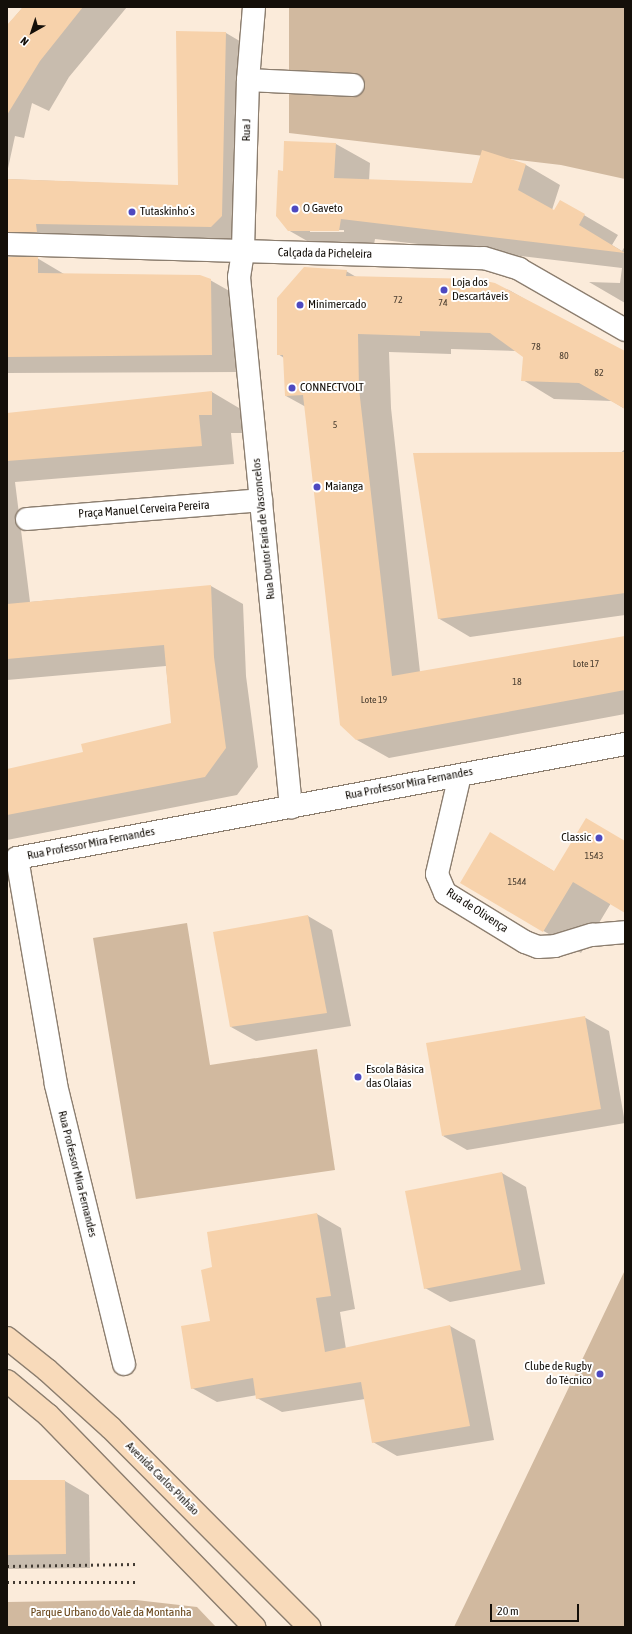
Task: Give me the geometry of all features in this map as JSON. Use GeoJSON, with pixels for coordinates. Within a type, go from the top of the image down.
{"type":"FeatureCollection","features":[{"type":"Feature","properties":{"kind":"main road","name":"Avenida Carlos Pinhão"},"geometry":{"type":"LineString","coordinates":[[7,1338],[70,1390],[146,1463],[310,1627]]}},
{"type":"Feature","properties":{"kind":"main road"},"geometry":{"type":"LineString","coordinates":[[7,1381],[48,1415],[254,1627]]}},
{"type":"Feature","properties":{"kind":"street","name":"Rua J"},"geometry":{"type":"LineString","coordinates":[[243,252],[248,80],[254,7]]}},
{"type":"Feature","properties":{"kind":"street"},"geometry":{"type":"LineString","coordinates":[[248,80],[353,85]]}},
{"type":"Feature","properties":{"kind":"street","name":"Calçada da Picheleira"},"geometry":{"type":"LineString","coordinates":[[7,244],[484,258],[519,269],[625,330]]}},
{"type":"Feature","properties":{"kind":"street","name":"Rua Doutor Faria de Vasconcelos"},"geometry":{"type":"LineString","coordinates":[[243,252],[239,277],[290,807]]}},
{"type":"Feature","properties":{"kind":"street","name":"Praça Manuel Cerveira Pereira"},"geometry":{"type":"LineString","coordinates":[[27,519],[261,500]]}},
{"type":"Feature","properties":{"kind":"street","name":"Rua Professor Mira Fernandes"},"geometry":{"type":"LineString","coordinates":[[124,1364],[56,1084],[17,858],[625,744]]}},
{"type":"Feature","properties":{"kind":"street","name":"Rua de Olivença"},"geometry":{"type":"LineString","coordinates":[[460,775],[437,874],[439,884],[445,893],[525,942],[538,946],[555,946],[592,935],[625,932]]}},
{"type":"Feature","properties":{"kind":"green space"},"geometry":{"type":"Polygon","coordinates":[[[289,7],[625,7],[625,179],[561,165],[289,133],[289,7]]]}},
{"type":"Feature","properties":{"kind":"green space"},"geometry":{"type":"Polygon","coordinates":[[[187,923],[210,1065],[317,1049],[335,1170],[136,1199],[93,938],[187,923]]]}},
{"type":"Feature","properties":{"kind":"green space","name":"Clube de Rugby do Técnico"},"geometry":{"type":"Polygon","coordinates":[[[625,1270],[625,1627],[454,1627],[526,1477],[625,1270]]]}},
{"type":"Feature","properties":{"kind":"green space","name":"Parque Urbano do Vale da Montanha"},"geometry":{"type":"Polygon","coordinates":[[[136,1600],[197,1607],[216,1627],[7,1627],[7,1602],[136,1600]]]}},
{"type":"Feature","properties":{"kind":"building"},"geometry":{"type":"Polygon","coordinates":[[[23,7],[83,7],[40,61],[7,115],[7,25],[23,7]]]}},
{"type":"Feature","properties":{"kind":"building"},"geometry":{"type":"Polygon","coordinates":[[[176,31],[226,32],[222,216],[211,227],[36,224],[37,232],[7,232],[7,179],[178,185],[176,31]]]}},
{"type":"Feature","properties":{"kind":"building"},"geometry":{"type":"Polygon","coordinates":[[[284,141],[336,143],[334,178],[472,183],[482,150],[526,164],[518,190],[554,210],[560,200],[585,214],[579,225],[625,253],[341,219],[339,231],[288,231],[276,216],[278,170],[283,171],[284,141]]]}},
{"type":"Feature","properties":{"kind":"building"},"geometry":{"type":"Polygon","coordinates":[[[7,257],[38,257],[38,273],[200,275],[211,279],[212,355],[7,357],[7,257]]]}},
{"type":"Feature","properties":{"kind":"building"},"geometry":{"type":"Polygon","coordinates":[[[304,267],[347,270],[346,276],[476,279],[495,283],[625,351],[625,409],[579,383],[521,381],[523,357],[490,333],[420,331],[420,336],[358,334],[359,389],[392,676],[625,636],[625,690],[356,740],[340,725],[303,395],[285,396],[283,355],[277,355],[277,298],[304,267]]]}},
{"type":"Feature","properties":{"kind":"building"},"geometry":{"type":"Polygon","coordinates":[[[212,391],[212,415],[199,415],[202,446],[7,461],[7,413],[212,391]]]}},
{"type":"Feature","properties":{"kind":"building"},"geometry":{"type":"Polygon","coordinates":[[[625,452],[625,593],[438,619],[413,453],[625,452]]]}},
{"type":"Feature","properties":{"kind":"building"},"geometry":{"type":"Polygon","coordinates":[[[211,585],[214,657],[226,748],[205,777],[7,815],[7,769],[83,752],[81,744],[171,723],[164,645],[7,659],[7,604],[211,585]]]}},
{"type":"Feature","properties":{"kind":"building"},"geometry":{"type":"Polygon","coordinates":[[[586,818],[625,841],[625,913],[573,882],[543,932],[460,883],[490,832],[554,871],[586,818]]]}},
{"type":"Feature","properties":{"kind":"building"},"geometry":{"type":"Polygon","coordinates":[[[308,915],[327,1013],[230,1027],[213,932],[308,915]]]}},
{"type":"Feature","properties":{"kind":"building"},"geometry":{"type":"Polygon","coordinates":[[[585,1016],[601,1109],[442,1136],[426,1043],[585,1016]]]}},
{"type":"Feature","properties":{"kind":"building"},"geometry":{"type":"Polygon","coordinates":[[[502,1172],[521,1270],[424,1289],[405,1191],[502,1172]]]}},
{"type":"Feature","properties":{"kind":"building"},"geometry":{"type":"Polygon","coordinates":[[[317,1213],[331,1296],[316,1298],[325,1352],[450,1325],[470,1426],[372,1443],[361,1382],[256,1399],[253,1378],[191,1389],[181,1326],[210,1321],[201,1270],[212,1267],[207,1232],[317,1213]]]}},
{"type":"Feature","properties":{"kind":"building"},"geometry":{"type":"Polygon","coordinates":[[[7,1480],[65,1480],[66,1554],[7,1555],[7,1480]]]}},
{"type":"Feature","properties":{"kind":"railway"},"geometry":{"type":"LineString","coordinates":[[7,1566],[136,1564]]}},
{"type":"Feature","properties":{"kind":"railway"},"geometry":{"type":"LineString","coordinates":[[7,1582],[136,1582]]}},
{"type":"Feature","properties":{"kind":"place","name":"O Gaveto"},"geometry":{"type":"Point","coordinates":[295,209]}},
{"type":"Feature","properties":{"kind":"place","name":"Tutaskinho´s"},"geometry":{"type":"Point","coordinates":[132,212]}},
{"type":"Feature","properties":{"kind":"place","name":"Loja dos Descartáveis"},"geometry":{"type":"Point","coordinates":[444,290]}},
{"type":"Feature","properties":{"kind":"place","name":"Minimercado"},"geometry":{"type":"Point","coordinates":[300,305]}},
{"type":"Feature","properties":{"kind":"place","name":"CONNECTVOLT"},"geometry":{"type":"Point","coordinates":[292,388]}},
{"type":"Feature","properties":{"kind":"place","name":"Maianga"},"geometry":{"type":"Point","coordinates":[317,487]}},
{"type":"Feature","properties":{"kind":"place","name":"Classic"},"geometry":{"type":"Point","coordinates":[599,838]}},
{"type":"Feature","properties":{"kind":"place","name":"Escola Básica das Olaias"},"geometry":{"type":"Point","coordinates":[358,1077]}},
{"type":"Feature","properties":{"kind":"place","name":"Clube de Rugby do Técnico"},"geometry":{"type":"Point","coordinates":[600,1374]}}]}
